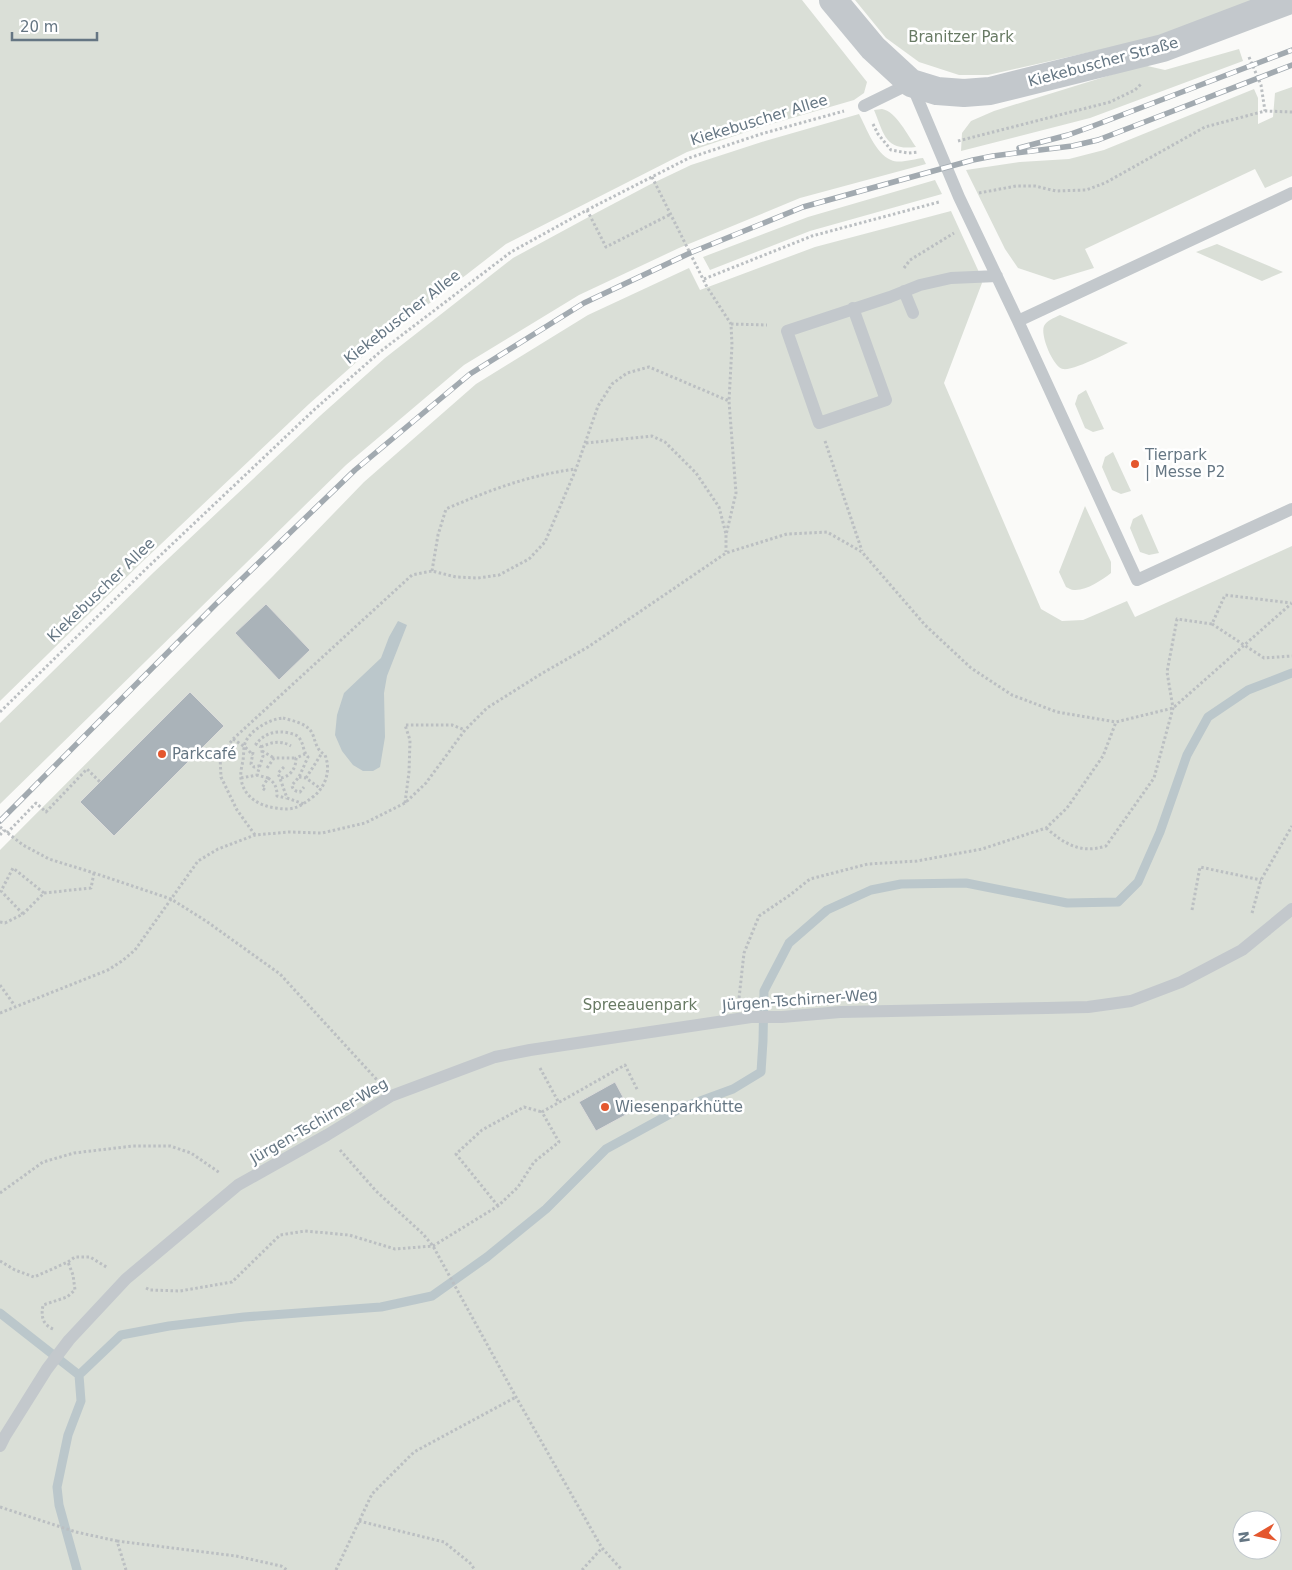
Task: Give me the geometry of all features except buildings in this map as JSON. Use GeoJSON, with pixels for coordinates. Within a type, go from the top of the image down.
{"type":"FeatureCollection","features":[{"type":"Feature","properties":{"kind":"street"},"geometry":{"type":"LineString","coordinates":[[833,0],[873,48],[911,84]]}},
{"type":"Feature","properties":{"kind":"street","name":"Kiekebuscher Straße"},"geometry":{"type":"LineString","coordinates":[[911,84],[937,91],[964,93],[990,91],[1163,48],[1290,0]]}},
{"type":"Feature","properties":{"kind":"lane"},"geometry":{"type":"LineString","coordinates":[[864,106],[911,84],[959,197],[1137,580],[1292,509]]}},
{"type":"Feature","properties":{"kind":"lane"},"geometry":{"type":"LineString","coordinates":[[1018,321],[1292,193]]}},
{"type":"Feature","properties":{"kind":"lane"},"geometry":{"type":"LineString","coordinates":[[853,308],[886,400],[819,423],[786,331],[853,308],[904,291],[920,285],[951,278],[997,276]]}},
{"type":"Feature","properties":{"kind":"lane"},"geometry":{"type":"LineString","coordinates":[[904,291],[913,313]]}},
{"type":"Feature","properties":{"kind":"lane","name":"Jürgen-Tschirner-Weg"},"geometry":{"type":"LineString","coordinates":[[0,1446],[47,1369],[72,1337],[126,1279],[238,1185],[392,1096],[495,1057],[738,1018],[782,1018],[840,1012],[1088,1007],[1131,1001],[1181,982],[1242,950],[1292,909]]}},
{"type":"Feature","properties":{"kind":"path"},"geometry":{"type":"LineString","coordinates":[[1249,57],[1261,84],[1265,111]]}},
{"type":"Feature","properties":{"kind":"path"},"geometry":{"type":"LineString","coordinates":[[864,106],[878,134],[891,150],[908,153],[937,147]]}},
{"type":"Feature","properties":{"kind":"path","name":"Kiekebuscher Allee"},"geometry":{"type":"LineString","coordinates":[[0,712],[148,567],[315,409],[381,351],[511,252],[587,210],[689,158],[762,134],[864,106]]}},
{"type":"Feature","properties":{"kind":"path"},"geometry":{"type":"LineString","coordinates":[[704,279],[812,236],[959,197],[1016,186],[1035,186],[1056,191],[1086,190],[1105,183],[1205,127],[1265,111],[1292,112]]}},
{"type":"Feature","properties":{"kind":"path"},"geometry":{"type":"LineString","coordinates":[[652,177],[704,279],[730,324],[732,344],[729,401],[736,494],[726,535],[726,553]]}},
{"type":"Feature","properties":{"kind":"path"},"geometry":{"type":"LineString","coordinates":[[587,210],[606,247],[671,214]]}},
{"type":"Feature","properties":{"kind":"path"},"geometry":{"type":"LineString","coordinates":[[902,272],[910,260],[971,222]]}},
{"type":"Feature","properties":{"kind":"path"},"geometry":{"type":"LineString","coordinates":[[730,324],[771,325],[786,331]]}},
{"type":"Feature","properties":{"kind":"path"},"geometry":{"type":"LineString","coordinates":[[255,835],[237,810],[221,777],[220,756],[233,739],[412,575],[432,571],[456,577],[478,578],[499,575],[529,560],[545,542],[576,469],[598,406],[612,384],[627,373],[649,367],[729,401]]}},
{"type":"Feature","properties":{"kind":"path"},"geometry":{"type":"LineString","coordinates":[[819,423],[862,552]]}},
{"type":"Feature","properties":{"kind":"path"},"geometry":{"type":"LineString","coordinates":[[585,443],[652,436],[665,442],[696,473],[719,507],[726,535]]}},
{"type":"Feature","properties":{"kind":"path"},"geometry":{"type":"LineString","coordinates":[[432,571],[438,535],[446,509],[511,483],[548,472],[576,469]]}},
{"type":"Feature","properties":{"kind":"path"},"geometry":{"type":"LineString","coordinates":[[0,1013],[108,970],[122,961],[136,950],[198,861],[218,849],[255,835],[289,832],[322,833],[365,823],[405,803],[426,783],[465,730],[487,708],[588,647],[726,553],[787,534],[827,532],[862,552],[926,625],[979,674],[1012,695],[1057,712],[1116,722],[1173,708],[1292,603]]}},
{"type":"Feature","properties":{"kind":"path"},"geometry":{"type":"LineString","coordinates":[[1212,624],[1225,595],[1292,603]]}},
{"type":"Feature","properties":{"kind":"path"},"geometry":{"type":"LineString","coordinates":[[1046,828],[1063,842],[1083,849],[1096,849],[1106,846],[1154,778],[1173,708],[1167,672],[1178,619],[1212,624],[1264,658],[1292,656]]}},
{"type":"Feature","properties":{"kind":"path"},"geometry":{"type":"LineString","coordinates":[[283,718],[307,727],[313,734],[315,744],[322,753],[327,760],[327,773],[321,788],[304,804],[287,810],[269,808],[254,802],[245,792],[240,778],[245,742],[256,730],[273,719],[283,718]]}},
{"type":"Feature","properties":{"kind":"path"},"geometry":{"type":"LineString","coordinates":[[738,1018],[744,953],[759,916],[810,879],[868,864],[917,861],[982,849],[1046,828],[1067,808],[1104,756],[1116,722]]}},
{"type":"Feature","properties":{"kind":"path"},"geometry":{"type":"LineString","coordinates":[[405,803],[409,772],[410,740],[405,725],[452,725],[465,730]]}},
{"type":"Feature","properties":{"kind":"path"},"geometry":{"type":"LineString","coordinates":[[304,787],[300,792],[292,787],[308,757],[305,754],[300,738],[284,732],[275,732],[266,735],[256,744],[274,758],[296,758],[305,754]]}},
{"type":"Feature","properties":{"kind":"path"},"geometry":{"type":"LineString","coordinates":[[233,739],[253,754],[251,764],[254,767],[259,766]]}},
{"type":"Feature","properties":{"kind":"path"},"geometry":{"type":"LineString","coordinates":[[262,749],[274,742],[284,742],[291,746]]}},
{"type":"Feature","properties":{"kind":"path"},"geometry":{"type":"LineString","coordinates":[[257,775],[263,756],[262,749]]}},
{"type":"Feature","properties":{"kind":"path"},"geometry":{"type":"LineString","coordinates":[[306,778],[322,753]]}},
{"type":"Feature","properties":{"kind":"path"},"geometry":{"type":"LineString","coordinates":[[267,768],[274,758]]}},
{"type":"Feature","properties":{"kind":"path"},"geometry":{"type":"LineString","coordinates":[[281,778],[287,777],[292,772],[296,758]]}},
{"type":"Feature","properties":{"kind":"path"},"geometry":{"type":"LineString","coordinates":[[284,767],[278,773],[287,798]]}},
{"type":"Feature","properties":{"kind":"path"},"geometry":{"type":"LineString","coordinates":[[0,835],[6,832],[36,803],[46,812],[87,769],[100,782]]}},
{"type":"Feature","properties":{"kind":"path"},"geometry":{"type":"LineString","coordinates":[[240,778],[257,775],[268,778],[274,782],[277,796],[304,804]]}},
{"type":"Feature","properties":{"kind":"path"},"geometry":{"type":"LineString","coordinates":[[299,777],[306,778],[321,788]]}},
{"type":"Feature","properties":{"kind":"path"},"geometry":{"type":"LineString","coordinates":[[265,790],[262,788],[268,778]]}},
{"type":"Feature","properties":{"kind":"path"},"geometry":{"type":"LineString","coordinates":[[1242,950],[1261,880],[1292,826]]}},
{"type":"Feature","properties":{"kind":"path"},"geometry":{"type":"LineString","coordinates":[[0,827],[23,845],[49,859],[94,872],[171,899],[206,920],[280,974],[392,1096]]}},
{"type":"Feature","properties":{"kind":"path"},"geometry":{"type":"LineString","coordinates":[[1192,910],[1200,867],[1261,880]]}},
{"type":"Feature","properties":{"kind":"path"},"geometry":{"type":"LineString","coordinates":[[23,914],[1,891],[13,868],[44,893]]}},
{"type":"Feature","properties":{"kind":"path"},"geometry":{"type":"LineString","coordinates":[[0,922],[5,923],[23,914],[44,893],[91,888],[94,872]]}},
{"type":"Feature","properties":{"kind":"path"},"geometry":{"type":"LineString","coordinates":[[0,985],[14,1006]]}},
{"type":"Feature","properties":{"kind":"path"},"geometry":{"type":"LineString","coordinates":[[530,1050],[559,1103]]}},
{"type":"Feature","properties":{"kind":"path"},"geometry":{"type":"LineString","coordinates":[[498,1206],[456,1154],[482,1130],[524,1107],[542,1112],[625,1065],[638,1091]]}},
{"type":"Feature","properties":{"kind":"path"},"geometry":{"type":"LineString","coordinates":[[0,1262],[15,1270],[34,1276],[68,1262],[75,1257],[90,1257],[126,1279],[150,1290],[180,1291],[232,1282],[280,1236],[305,1231],[348,1235],[396,1249],[433,1246],[498,1206],[518,1187],[534,1162],[559,1142],[542,1112]]}},
{"type":"Feature","properties":{"kind":"path"},"geometry":{"type":"LineString","coordinates":[[327,1135],[376,1191],[423,1234],[433,1246],[602,1548],[622,1570]]}},
{"type":"Feature","properties":{"kind":"path"},"geometry":{"type":"LineString","coordinates":[[0,1193],[42,1162],[74,1153],[152,1145],[170,1146],[191,1153],[238,1185]]}},
{"type":"Feature","properties":{"kind":"path"},"geometry":{"type":"LineString","coordinates":[[68,1262],[73,1275],[75,1290],[67,1297],[43,1305],[41,1315],[45,1324],[50,1328],[72,1337]]}},
{"type":"Feature","properties":{"kind":"path"},"geometry":{"type":"LineString","coordinates":[[336,1570],[372,1494],[414,1452],[516,1396]]}},
{"type":"Feature","properties":{"kind":"path"},"geometry":{"type":"LineString","coordinates":[[0,1507],[76,1532],[117,1540],[236,1556],[281,1566],[287,1570]]}},
{"type":"Feature","properties":{"kind":"path"},"geometry":{"type":"LineString","coordinates":[[359,1521],[444,1542],[470,1563],[475,1570]]}},
{"type":"Feature","properties":{"kind":"path"},"geometry":{"type":"LineString","coordinates":[[117,1540],[126,1570]]}},
{"type":"Feature","properties":{"kind":"path"},"geometry":{"type":"LineString","coordinates":[[582,1570],[602,1548]]}},
{"type":"Feature","properties":{"kind":"green space"},"geometry":{"type":"Polygon","coordinates":[[[0,0],[802,0],[867,82],[864,93],[854,100],[761,127],[687,152],[506,244],[377,344],[309,404],[142,562],[0,701],[0,0]]]}},
{"type":"Feature","properties":{"kind":"green space","name":"Branitzer Park"},"geometry":{"type":"Polygon","coordinates":[[[855,0],[1253,0],[1157,37],[988,75],[959,75],[919,62],[886,38],[855,0]]]}},
{"type":"Feature","properties":{"kind":"green space"},"geometry":{"type":"Polygon","coordinates":[[[1239,49],[1243,61],[1090,118],[961,151],[962,133],[971,121],[994,111],[1143,65],[1165,70],[1239,49]]]}},
{"type":"Feature","properties":{"kind":"green space"},"geometry":{"type":"Polygon","coordinates":[[[1292,87],[1292,176],[1265,188],[1255,169],[1085,249],[1094,268],[1054,280],[1018,268],[1005,249],[966,170],[1020,162],[1069,159],[1104,150],[1254,89],[1258,98],[1258,124],[1273,117],[1275,93],[1292,87]]]}},
{"type":"Feature","properties":{"kind":"green space"},"geometry":{"type":"Polygon","coordinates":[[[882,109],[897,119],[916,147],[906,148],[898,146],[887,139],[874,110],[882,109]]]}},
{"type":"Feature","properties":{"kind":"green space"},"geometry":{"type":"Polygon","coordinates":[[[859,114],[872,140],[885,157],[898,162],[923,158],[926,164],[800,198],[679,248],[579,295],[464,365],[346,465],[0,804],[0,723],[153,573],[321,415],[385,358],[513,258],[649,185],[691,165],[859,114]]]}},
{"type":"Feature","properties":{"kind":"green space"},"geometry":{"type":"Polygon","coordinates":[[[935,180],[942,194],[810,231],[710,270],[703,257],[808,217],[935,180]]]}},
{"type":"Feature","properties":{"kind":"green space","name":"Spreeauenpark"},"geometry":{"type":"Polygon","coordinates":[[[951,211],[982,283],[944,383],[1041,609],[1062,621],[1083,620],[1127,601],[1135,617],[1292,546],[1292,1570],[0,1570],[0,850],[364,482],[476,384],[588,315],[689,268],[700,290],[815,247],[951,211]]]}},
{"type":"Feature","properties":{"kind":"green space"},"geometry":{"type":"Polygon","coordinates":[[[1217,244],[1283,272],[1262,281],[1196,252],[1217,244]]]}},
{"type":"Feature","properties":{"kind":"green space"},"geometry":{"type":"Polygon","coordinates":[[[1060,315],[1128,343],[1076,367],[1063,369],[1055,363],[1046,343],[1043,330],[1047,322],[1060,315]]]}},
{"type":"Feature","properties":{"kind":"green space"},"geometry":{"type":"Polygon","coordinates":[[[1086,390],[1104,429],[1093,432],[1085,428],[1075,404],[1078,395],[1086,390]]]}},
{"type":"Feature","properties":{"kind":"green space"},"geometry":{"type":"Polygon","coordinates":[[[1113,452],[1131,491],[1121,494],[1112,490],[1102,467],[1105,457],[1113,452]]]}},
{"type":"Feature","properties":{"kind":"green space"},"geometry":{"type":"Polygon","coordinates":[[[1085,506],[1111,562],[1111,573],[1089,587],[1073,590],[1066,587],[1059,572],[1085,506]]]}},
{"type":"Feature","properties":{"kind":"green space"},"geometry":{"type":"Polygon","coordinates":[[[1142,514],[1159,553],[1149,555],[1140,552],[1130,528],[1133,519],[1142,514]]]}},
{"type":"Feature","properties":{"kind":"shaded area"},"geometry":{"type":"Polygon","coordinates":[[[398,621],[407,625],[387,676],[384,693],[385,737],[380,767],[373,771],[363,771],[353,765],[342,751],[335,735],[337,715],[344,693],[381,658],[398,621]]]}},
{"type":"Feature","properties":{"kind":"waterway"},"geometry":{"type":"LineString","coordinates":[[79,1375],[121,1335],[169,1326],[244,1317],[381,1307],[432,1296],[487,1257],[546,1209],[606,1149],[681,1108],[733,1089],[761,1072],[764,991],[789,943],[827,910],[871,890],[901,884],[966,883],[1067,903],[1118,902],[1138,882],[1160,832],[1187,755],[1208,717],[1248,690],[1292,673]]}},
{"type":"Feature","properties":{"kind":"waterway"},"geometry":{"type":"LineString","coordinates":[[0,1313],[79,1375],[81,1401],[68,1435],[57,1487],[59,1505],[77,1570]]}},
{"type":"Feature","properties":{"kind":"railway"},"geometry":{"type":"LineString","coordinates":[[1019,148],[1068,135],[1292,50]]}},
{"type":"Feature","properties":{"kind":"railway"},"geometry":{"type":"LineString","coordinates":[[0,821],[216,604],[355,470],[470,374],[584,303],[690,253],[803,207],[973,160],[1072,146],[1098,140],[1292,65]]}},
{"type":"Feature","properties":{"kind":"place","name":"Tierpark | Messe P2"},"geometry":{"type":"Point","coordinates":[1135,464]}},
{"type":"Feature","properties":{"kind":"place","name":"Parkcafé"},"geometry":{"type":"Point","coordinates":[162,754]}},
{"type":"Feature","properties":{"kind":"place","name":"Wiesenparkhütte"},"geometry":{"type":"Point","coordinates":[605,1107]}}]}
